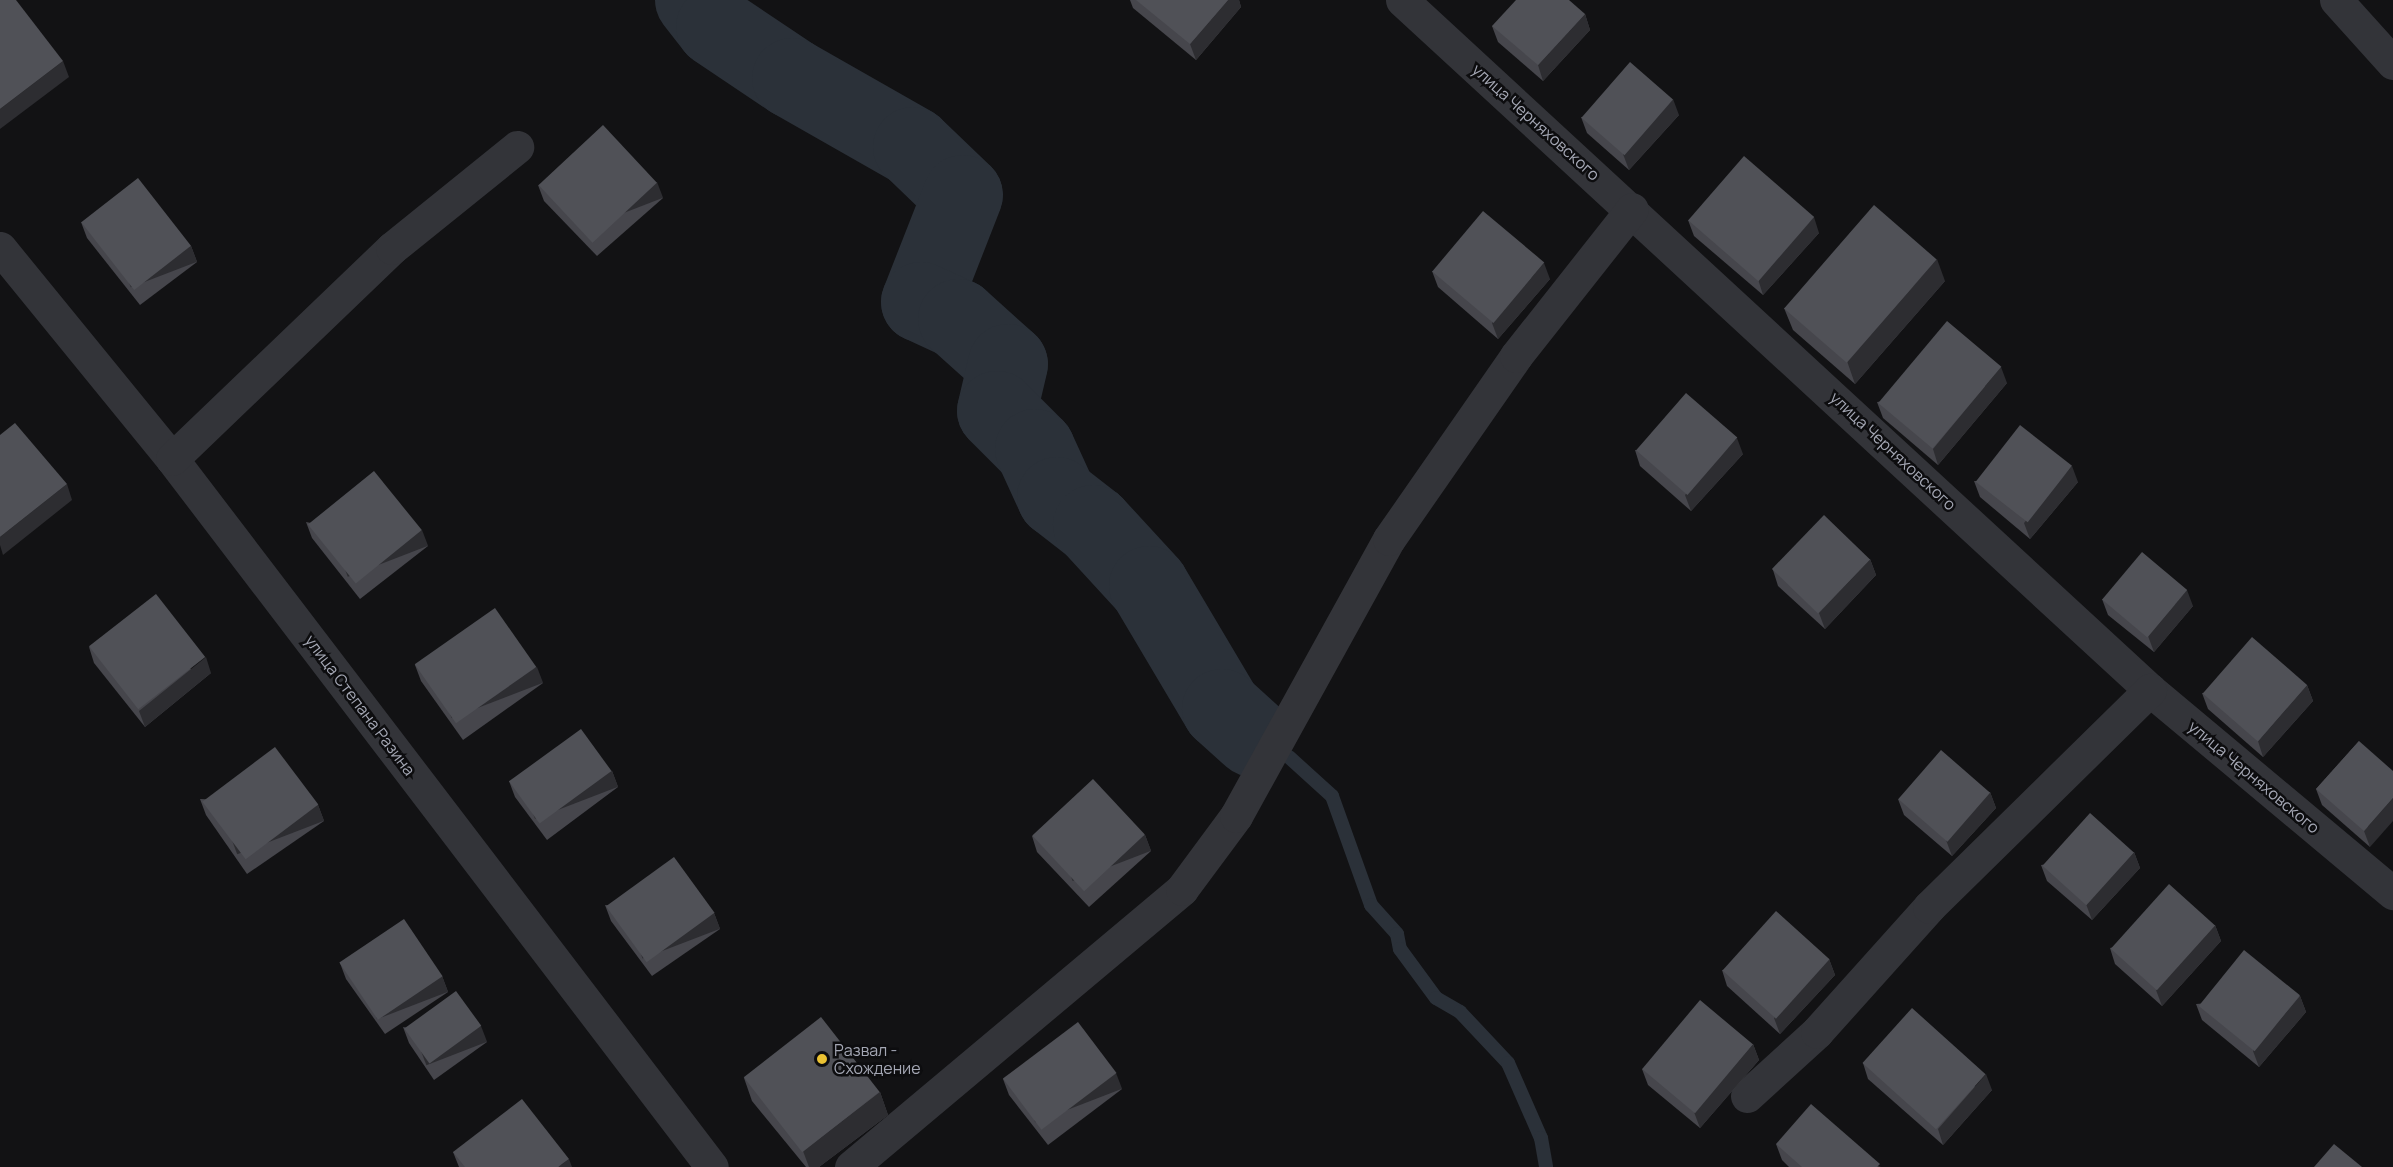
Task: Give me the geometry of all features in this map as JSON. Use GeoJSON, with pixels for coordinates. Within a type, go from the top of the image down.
{"type":"FeatureCollection","features":[{"type":"Feature","properties":{"kind":"street","name":"улица Черняховского"},"geometry":{"type":"LineString","coordinates":[[1402,0],[1632,209],[2150,690],[2393,893]]}},
{"type":"Feature","properties":{"kind":"street"},"geometry":{"type":"LineString","coordinates":[[2336,0],[2393,63]]}},
{"type":"Feature","properties":{"kind":"street"},"geometry":{"type":"LineString","coordinates":[[172,459],[392,249],[517,147]]}},
{"type":"Feature","properties":{"kind":"street"},"geometry":{"type":"LineString","coordinates":[[851,1167],[1182,889],[1236,816],[1389,539],[1516,356],[1632,209]]}},
{"type":"Feature","properties":{"kind":"street","name":"улица Степана Разина"},"geometry":{"type":"LineString","coordinates":[[0,248],[172,459],[712,1167]]}},
{"type":"Feature","properties":{"kind":"street"},"geometry":{"type":"LineString","coordinates":[[1747,1096],[1817,1032],[1929,907],[2150,690]]}},
{"type":"Feature","properties":{"kind":"building"},"geometry":{"type":"Polygon","coordinates":[[[0,0],[16,0],[63,61],[0,109],[0,0]]]}},
{"type":"Feature","properties":{"kind":"building"},"geometry":{"type":"Polygon","coordinates":[[[1136,0],[1228,0],[1190,44],[1136,0]]]}},
{"type":"Feature","properties":{"kind":"building"},"geometry":{"type":"Polygon","coordinates":[[[1516,0],[1569,0],[1585,14],[1538,65],[1492,26],[1516,0]]]}},
{"type":"Feature","properties":{"kind":"building"},"geometry":{"type":"Polygon","coordinates":[[[1630,62],[1673,99],[1624,155],[1581,118],[1630,62]]]}},
{"type":"Feature","properties":{"kind":"building"},"geometry":{"type":"Polygon","coordinates":[[[603,125],[657,183],[593,243],[539,185],[603,125]]]}},
{"type":"Feature","properties":{"kind":"building"},"geometry":{"type":"Polygon","coordinates":[[[1744,156],[1814,217],[1758,281],[1688,220],[1744,156]]]}},
{"type":"Feature","properties":{"kind":"building"},"geometry":{"type":"Polygon","coordinates":[[[138,178],[191,246],[134,290],[81,222],[138,178]]]}},
{"type":"Feature","properties":{"kind":"building"},"geometry":{"type":"Polygon","coordinates":[[[1874,205],[1937,259],[1847,363],[1784,308],[1874,205]]]}},
{"type":"Feature","properties":{"kind":"building"},"geometry":{"type":"Polygon","coordinates":[[[1483,211],[1544,262],[1494,323],[1432,272],[1483,211]]]}},
{"type":"Feature","properties":{"kind":"building"},"geometry":{"type":"Polygon","coordinates":[[[1947,321],[2001,367],[1933,449],[1878,403],[1947,321]]]}},
{"type":"Feature","properties":{"kind":"building"},"geometry":{"type":"Polygon","coordinates":[[[1686,393],[1737,438],[1687,495],[1636,450],[1686,393]]]}},
{"type":"Feature","properties":{"kind":"building"},"geometry":{"type":"Polygon","coordinates":[[[15,423],[67,484],[0,537],[0,435],[15,423]]]}},
{"type":"Feature","properties":{"kind":"building"},"geometry":{"type":"Polygon","coordinates":[[[2020,425],[2072,466],[2028,522],[1976,482],[2020,425]]]}},
{"type":"Feature","properties":{"kind":"building"},"geometry":{"type":"Polygon","coordinates":[[[374,471],[422,530],[356,584],[308,524],[374,471]]]}},
{"type":"Feature","properties":{"kind":"building"},"geometry":{"type":"Polygon","coordinates":[[[1824,515],[1870,559],[1818,613],[1772,569],[1824,515]]]}},
{"type":"Feature","properties":{"kind":"building"},"geometry":{"type":"Polygon","coordinates":[[[2142,552],[2187,590],[2147,637],[2102,599],[2142,552]]]}},
{"type":"Feature","properties":{"kind":"building"},"geometry":{"type":"Polygon","coordinates":[[[156,594],[205,657],[138,709],[89,646],[156,594]]]}},
{"type":"Feature","properties":{"kind":"building"},"geometry":{"type":"Polygon","coordinates":[[[495,608],[536,667],[456,723],[415,664],[495,608]]]}},
{"type":"Feature","properties":{"kind":"building"},"geometry":{"type":"Polygon","coordinates":[[[2252,637],[2307,685],[2258,741],[2203,694],[2252,637]]]}},
{"type":"Feature","properties":{"kind":"building"},"geometry":{"type":"Polygon","coordinates":[[[581,729],[612,771],[540,823],[509,781],[581,729]]]}},
{"type":"Feature","properties":{"kind":"building"},"geometry":{"type":"Polygon","coordinates":[[[2359,741],[2393,771],[2393,798],[2364,831],[2316,789],[2359,741]]]}},
{"type":"Feature","properties":{"kind":"building"},"geometry":{"type":"Polygon","coordinates":[[[275,747],[318,805],[246,859],[202,802],[275,747]]]}},
{"type":"Feature","properties":{"kind":"building"},"geometry":{"type":"Polygon","coordinates":[[[1941,750],[1990,793],[1947,842],[1898,799],[1941,750]]]}},
{"type":"Feature","properties":{"kind":"building"},"geometry":{"type":"Polygon","coordinates":[[[1093,779],[1145,835],[1084,891],[1032,836],[1093,779]]]}},
{"type":"Feature","properties":{"kind":"building"},"geometry":{"type":"Polygon","coordinates":[[[2090,813],[2134,852],[2086,905],[2042,866],[2090,813]]]}},
{"type":"Feature","properties":{"kind":"building"},"geometry":{"type":"Polygon","coordinates":[[[674,857],[715,913],[647,962],[606,906],[674,857]]]}},
{"type":"Feature","properties":{"kind":"building"},"geometry":{"type":"Polygon","coordinates":[[[2169,884],[2215,925],[2157,990],[2111,949],[2169,884]]]}},
{"type":"Feature","properties":{"kind":"building"},"geometry":{"type":"Polygon","coordinates":[[[1776,911],[1830,959],[1776,1019],[1722,970],[1776,911]]]}},
{"type":"Feature","properties":{"kind":"building"},"geometry":{"type":"Polygon","coordinates":[[[404,919],[443,976],[378,1020],[339,963],[404,919]]]}},
{"type":"Feature","properties":{"kind":"building"},"geometry":{"type":"Polygon","coordinates":[[[2244,950],[2300,995],[2255,1051],[2199,1006],[2244,950]]]}},
{"type":"Feature","properties":{"kind":"building"},"geometry":{"type":"Polygon","coordinates":[[[456,991],[481,1026],[429,1063],[404,1029],[456,991]]]}},
{"type":"Feature","properties":{"kind":"building"},"geometry":{"type":"Polygon","coordinates":[[[1700,1000],[1753,1044],[1695,1113],[1642,1069],[1700,1000]]]}},
{"type":"Feature","properties":{"kind":"building"},"geometry":{"type":"Polygon","coordinates":[[[1912,1008],[1986,1074],[1936,1129],[1862,1063],[1912,1008]]]}},
{"type":"Feature","properties":{"kind":"building"},"geometry":{"type":"Polygon","coordinates":[[[821,1017],[879,1092],[802,1152],[744,1077],[821,1017]]]}},
{"type":"Feature","properties":{"kind":"building"},"geometry":{"type":"Polygon","coordinates":[[[1078,1022],[1117,1073],[1041,1130],[1003,1079],[1078,1022]]]}},
{"type":"Feature","properties":{"kind":"building"},"geometry":{"type":"Polygon","coordinates":[[[522,1099],[569,1159],[558,1167],[465,1167],[453,1152],[522,1099]]]}},
{"type":"Feature","properties":{"kind":"building"},"geometry":{"type":"Polygon","coordinates":[[[1811,1104],[1880,1164],[1877,1167],[1802,1167],[1776,1144],[1811,1104]]]}},
{"type":"Feature","properties":{"kind":"building"},"geometry":{"type":"Polygon","coordinates":[[[2334,1144],[2362,1167],[2314,1167],[2334,1144]]]}},
{"type":"Feature","properties":{"kind":"waterway"},"geometry":{"type":"LineString","coordinates":[[695,0],[716,27],[792,78],[913,147],[963,195],[921,302],[958,319],[1008,364],[997,411],[1035,449],[1057,497],[1093,525],[1149,586],[1222,709],[1253,737]]}},
{"type":"Feature","properties":{"kind":"waterway"},"geometry":{"type":"LineString","coordinates":[[1289,757],[1332,796],[1371,905],[1397,934],[1400,949],[1436,998],[1460,1012],[1508,1063],[1541,1138],[1546,1167]]}},
{"type":"Feature","properties":{"kind":"place","name":"Развал - Схождение"},"geometry":{"type":"Point","coordinates":[822,1059]}}]}
